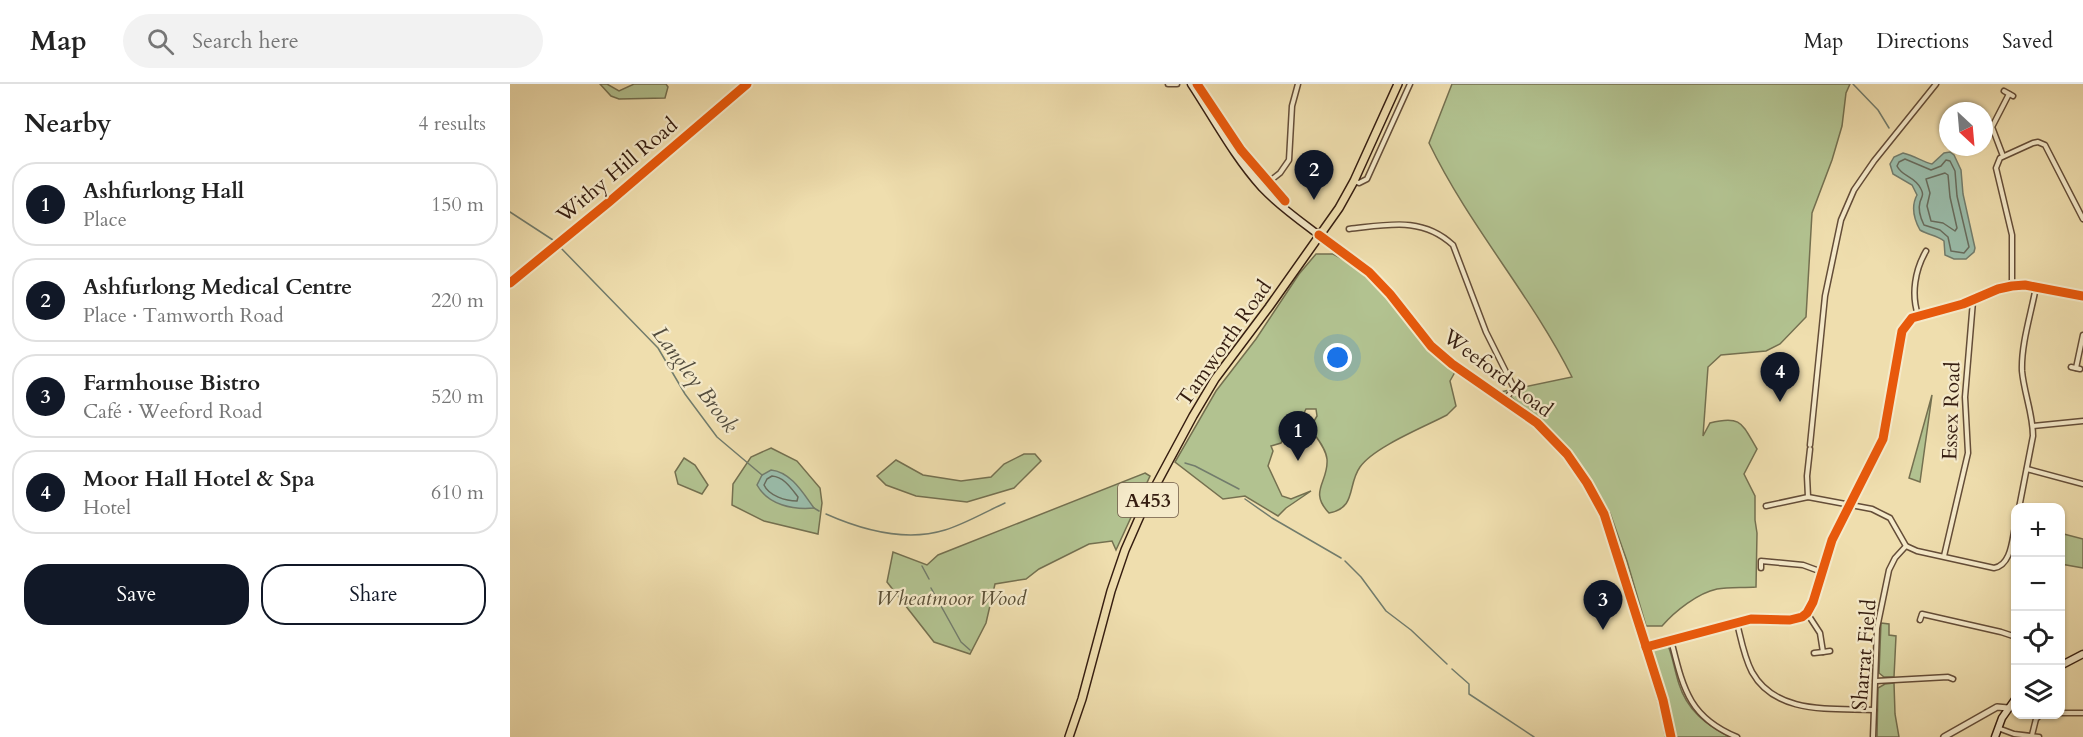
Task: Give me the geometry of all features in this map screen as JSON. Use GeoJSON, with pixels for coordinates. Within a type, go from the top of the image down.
{"type":"FeatureCollection","features":[{"type":"Feature","properties":{"kind":"main road"},"geometry":{"type":"LineString","coordinates":[[1191,84],[1235,154],[1288,212],[1319,235]]}},
{"type":"Feature","properties":{"kind":"main road","name":"Tamworth Road"},"geometry":{"type":"LineString","coordinates":[[1069,737],[1082,699],[1111,591],[1143,508],[1215,380],[1339,208],[1354,181],[1398,84]]}},
{"type":"Feature","properties":{"kind":"main road"},"geometry":{"type":"LineString","coordinates":[[2063,665],[2083,654]]}},
{"type":"Feature","properties":{"kind":"main road"},"geometry":{"type":"LineString","coordinates":[[1995,737],[2011,704]]}},
{"type":"Feature","properties":{"kind":"street","name":"Withy Hill Road"},"geometry":{"type":"LineString","coordinates":[[510,283],[747,84]]}},
{"type":"Feature","properties":{"kind":"street"},"geometry":{"type":"LineString","coordinates":[[1168,84],[1177,84]]}},
{"type":"Feature","properties":{"kind":"street"},"geometry":{"type":"LineString","coordinates":[[1197,84],[1265,185],[1285,201]]}},
{"type":"Feature","properties":{"kind":"street"},"geometry":{"type":"LineString","coordinates":[[1265,185],[1280,173],[1289,160],[1292,106],[1298,84]]}},
{"type":"Feature","properties":{"kind":"street","name":"Tamworth Road"},"geometry":{"type":"LineString","coordinates":[[1354,181],[1359,183],[1366,179],[1410,84]]}},
{"type":"Feature","properties":{"kind":"street"},"geometry":{"type":"LineString","coordinates":[[1808,497],[1807,476],[1825,296],[1842,220],[1854,190],[1874,161],[1936,84]]}},
{"type":"Feature","properties":{"kind":"street"},"geometry":{"type":"LineString","coordinates":[[2003,156],[1992,127],[2009,93]]}},
{"type":"Feature","properties":{"kind":"street"},"geometry":{"type":"LineString","coordinates":[[2012,286],[2012,235],[1996,168],[1997,161],[2033,143],[2038,142],[2045,145],[2083,219]]}},
{"type":"Feature","properties":{"kind":"street"},"geometry":{"type":"LineString","coordinates":[[1349,228],[1395,224],[1413,225],[1432,229],[1453,245],[1486,332],[1514,388],[1505,400]]}},
{"type":"Feature","properties":{"kind":"street","name":"Weeford Road"},"geometry":{"type":"LineString","coordinates":[[1319,235],[1369,272],[1390,294],[1417,330],[1445,358],[1537,423],[1552,437],[1587,483],[1604,514],[1664,700],[1671,737]]}},
{"type":"Feature","properties":{"kind":"street"},"geometry":{"type":"LineString","coordinates":[[1918,315],[1914,302],[1916,278],[1926,251]]}},
{"type":"Feature","properties":{"kind":"street"},"geometry":{"type":"LineString","coordinates":[[1646,647],[1751,619],[1790,620],[1807,613],[1813,602],[1832,540],[1883,439],[1902,332],[1908,321],[1918,315],[1973,301],[1998,289],[2012,286],[2036,287],[2083,296]]}},
{"type":"Feature","properties":{"kind":"street"},"geometry":{"type":"LineString","coordinates":[[2020,503],[2033,426],[2022,368],[2036,287]]}},
{"type":"Feature","properties":{"kind":"street","name":"Essex Road"},"geometry":{"type":"LineString","coordinates":[[1944,556],[1968,453],[1965,397],[1973,301]]}},
{"type":"Feature","properties":{"kind":"street"},"geometry":{"type":"LineString","coordinates":[[2076,368],[2083,335]]}},
{"type":"Feature","properties":{"kind":"street"},"geometry":{"type":"LineString","coordinates":[[2033,426],[2083,421]]}},
{"type":"Feature","properties":{"kind":"street"},"geometry":{"type":"LineString","coordinates":[[2027,469],[2083,484]]}},
{"type":"Feature","properties":{"kind":"street"},"geometry":{"type":"LineString","coordinates":[[1766,506],[1808,497],[1850,504],[1887,515],[1906,546],[1917,551],[1994,568],[2002,566],[2007,558],[2011,542]]}},
{"type":"Feature","properties":{"kind":"street","name":"Sharrat Field"},"geometry":{"type":"LineString","coordinates":[[1873,737],[1877,628],[1889,570],[1895,558],[1906,546]]}},
{"type":"Feature","properties":{"kind":"street"},"geometry":{"type":"LineString","coordinates":[[1761,554],[1761,568]]}},
{"type":"Feature","properties":{"kind":"street"},"geometry":{"type":"LineString","coordinates":[[1761,561],[1803,565],[1822,572]]}},
{"type":"Feature","properties":{"kind":"street"},"geometry":{"type":"LineString","coordinates":[[1920,620],[1922,607]]}},
{"type":"Feature","properties":{"kind":"street"},"geometry":{"type":"LineString","coordinates":[[1807,613],[1820,633],[1823,652]]}},
{"type":"Feature","properties":{"kind":"street"},"geometry":{"type":"LineString","coordinates":[[1922,614],[2011,635]]}},
{"type":"Feature","properties":{"kind":"street"},"geometry":{"type":"LineString","coordinates":[[1737,622],[1751,671],[1763,687],[1777,698],[1797,705],[1874,710]]}},
{"type":"Feature","properties":{"kind":"street"},"geometry":{"type":"LineString","coordinates":[[1671,640],[1682,682],[1690,701],[1712,723],[1737,737]]}},
{"type":"Feature","properties":{"kind":"street"},"geometry":{"type":"LineString","coordinates":[[1814,653],[1830,651]]}},
{"type":"Feature","properties":{"kind":"street"},"geometry":{"type":"LineString","coordinates":[[1876,681],[1948,676],[1953,679]]}},
{"type":"Feature","properties":{"kind":"street"},"geometry":{"type":"LineString","coordinates":[[1944,737],[1997,707],[2008,708]]}},
{"type":"Feature","properties":{"kind":"street"},"geometry":{"type":"LineString","coordinates":[[2065,713],[2083,713]]}},
{"type":"Feature","properties":{"kind":"street"},"geometry":{"type":"LineString","coordinates":[[2032,735],[2036,719]]}},
{"type":"Feature","properties":{"kind":"street"},"geometry":{"type":"LineString","coordinates":[[1998,728],[2010,735],[2039,737]]}},
{"type":"Feature","properties":{"kind":"green space"},"geometry":{"type":"Polygon","coordinates":[[[600,84],[607,84],[619,91],[634,84],[666,84],[668,87],[665,98],[619,99],[611,96],[600,84]]]}},
{"type":"Feature","properties":{"kind":"green space"},"geometry":{"type":"Polygon","coordinates":[[[1452,84],[1850,84],[1846,93],[1842,126],[1832,160],[1812,213],[1806,317],[1780,344],[1766,351],[1721,355],[1708,367],[1703,436],[1710,423],[1735,421],[1744,428],[1757,449],[1744,474],[1755,496],[1756,587],[1722,588],[1710,591],[1687,603],[1662,626],[1646,626],[1610,513],[1572,452],[1512,398],[1500,392],[1572,377],[1538,318],[1462,203],[1429,143],[1452,84]]]}},
{"type":"Feature","properties":{"kind":"green space"},"geometry":{"type":"Polygon","coordinates":[[[1316,254],[1333,254],[1354,265],[1391,302],[1429,349],[1455,372],[1450,381],[1456,406],[1447,415],[1376,452],[1356,474],[1348,501],[1338,510],[1329,513],[1320,499],[1327,459],[1325,451],[1310,428],[1317,416],[1316,409],[1306,409],[1300,421],[1302,431],[1296,437],[1284,438],[1281,443],[1271,446],[1273,451],[1268,466],[1282,496],[1291,499],[1311,491],[1278,516],[1245,496],[1223,499],[1175,462],[1216,391],[1256,339],[1299,274],[1316,254]]]}},
{"type":"Feature","properties":{"kind":"green space"},"geometry":{"type":"Polygon","coordinates":[[[1932,395],[1920,482],[1909,478],[1932,395]]]}},
{"type":"Feature","properties":{"kind":"green space"},"geometry":{"type":"Polygon","coordinates":[[[771,448],[797,461],[820,488],[822,503],[818,534],[764,521],[732,505],[733,484],[751,457],[771,448]]]}},
{"type":"Feature","properties":{"kind":"green space"},"geometry":{"type":"Polygon","coordinates":[[[1024,454],[1035,454],[1041,461],[1014,488],[967,502],[916,496],[886,485],[877,476],[896,460],[923,475],[961,481],[991,477],[1004,464],[1024,454]]]}},
{"type":"Feature","properties":{"kind":"green space"},"geometry":{"type":"Polygon","coordinates":[[[684,458],[695,465],[708,485],[702,494],[678,484],[675,472],[684,458]]]}},
{"type":"Feature","properties":{"kind":"green space","name":"Wheatmoor Wood"},"geometry":{"type":"Polygon","coordinates":[[[1145,473],[1150,476],[1116,550],[1112,541],[1089,544],[1039,569],[1026,579],[995,584],[986,623],[970,654],[934,642],[887,582],[893,552],[927,565],[938,555],[1145,473]]]}},
{"type":"Feature","properties":{"kind":"green space"},"geometry":{"type":"Polygon","coordinates":[[[2065,534],[2083,539],[2083,568],[2065,565],[2065,534]]]}},
{"type":"Feature","properties":{"kind":"green space"},"geometry":{"type":"Polygon","coordinates":[[[1881,623],[1889,624],[1889,635],[1896,636],[1894,677],[1884,677],[1879,673],[1881,623]]]}},
{"type":"Feature","properties":{"kind":"green space"},"geometry":{"type":"Polygon","coordinates":[[[1638,634],[1664,713],[1669,737],[1665,737],[1663,719],[1638,634]]]}},
{"type":"Feature","properties":{"kind":"green space"},"geometry":{"type":"Polygon","coordinates":[[[1664,644],[1669,648],[1679,684],[1687,702],[1705,722],[1730,737],[1674,737],[1652,655],[1657,646],[1664,644]]]}},
{"type":"Feature","properties":{"kind":"green space"},"geometry":{"type":"Polygon","coordinates":[[[1894,683],[1895,714],[1899,737],[1877,737],[1878,688],[1894,683]]]}},
{"type":"Feature","properties":{"kind":"water"},"geometry":{"type":"Polygon","coordinates":[[[1903,153],[1932,164],[1941,156],[1954,156],[1961,170],[1963,194],[1975,248],[1966,259],[1954,259],[1945,255],[1944,241],[1920,230],[1914,212],[1917,195],[1912,185],[1893,174],[1890,164],[1894,157],[1903,153]]]}},
{"type":"Feature","properties":{"kind":"water"},"geometry":{"type":"Polygon","coordinates":[[[771,470],[790,479],[814,508],[782,505],[774,502],[762,492],[757,485],[762,475],[771,470]]]}},
{"type":"Feature","properties":{"kind":"waterway"},"geometry":{"type":"LineString","coordinates":[[1853,84],[1878,110],[1889,128]]}},
{"type":"Feature","properties":{"kind":"waterway","name":"Langley Brook"},"geometry":{"type":"LineString","coordinates":[[510,212],[553,240]]}},
{"type":"Feature","properties":{"kind":"waterway","name":"Langley Brook"},"geometry":{"type":"LineString","coordinates":[[559,246],[658,348],[685,394],[717,437],[762,475]]}},
{"type":"Feature","properties":{"kind":"waterway"},"geometry":{"type":"LineString","coordinates":[[1185,463],[1239,489]]}},
{"type":"Feature","properties":{"kind":"waterway"},"geometry":{"type":"LineString","coordinates":[[1245,499],[1272,518],[1341,558]]}},
{"type":"Feature","properties":{"kind":"waterway","name":"Langley Brook"},"geometry":{"type":"LineString","coordinates":[[826,514],[884,533],[915,535],[945,530],[1005,503]]}},
{"type":"Feature","properties":{"kind":"waterway","name":"Langley Brook"},"geometry":{"type":"LineString","coordinates":[[814,508],[819,511]]}},
{"type":"Feature","properties":{"kind":"waterway"},"geometry":{"type":"LineString","coordinates":[[1345,561],[1361,577],[1386,611],[1411,630],[1447,664]]}},
{"type":"Feature","properties":{"kind":"waterway"},"geometry":{"type":"LineString","coordinates":[[922,566],[929,579]]}},
{"type":"Feature","properties":{"kind":"waterway"},"geometry":{"type":"LineString","coordinates":[[931,588],[961,642],[970,650]]}},
{"type":"Feature","properties":{"kind":"waterway"},"geometry":{"type":"LineString","coordinates":[[1452,669],[1469,684],[1469,694],[1534,737]]}},
{"type":"Feature","properties":{"kind":"cycle path"},"geometry":{"type":"LineString","coordinates":[[510,283],[747,84]]}},
{"type":"Feature","properties":{"kind":"cycle path"},"geometry":{"type":"LineString","coordinates":[[1197,84],[1241,150],[1285,201]]}},
{"type":"Feature","properties":{"kind":"cycle path"},"geometry":{"type":"LineString","coordinates":[[1319,235],[1369,272],[1390,294],[1431,346],[1452,364],[1537,423],[1567,454],[1587,483],[1604,514],[1663,700],[1671,737]]}},
{"type":"Feature","properties":{"kind":"cycle path"},"geometry":{"type":"LineString","coordinates":[[1646,647],[1751,619],[1790,620],[1807,613],[1813,602],[1832,540],[1883,439],[1902,331],[1912,318],[1963,304],[1998,289],[2012,286],[2025,285],[2083,296]]}},
{"type":"Feature","properties":{"kind":"place","name":"Ashfurlong Medical Centre"},"geometry":{"type":"Point","coordinates":[1314,200]}},
{"type":"Feature","properties":{"kind":"place","name":"Moor Hall Hotel & Spa"},"geometry":{"type":"Point","coordinates":[1780,402]}},
{"type":"Feature","properties":{"kind":"place","name":"Ashfurlong Hall"},"geometry":{"type":"Point","coordinates":[1298,461]}},
{"type":"Feature","properties":{"kind":"place","name":"Farmhouse Bistro"},"geometry":{"type":"Point","coordinates":[1603,630]}}]}
